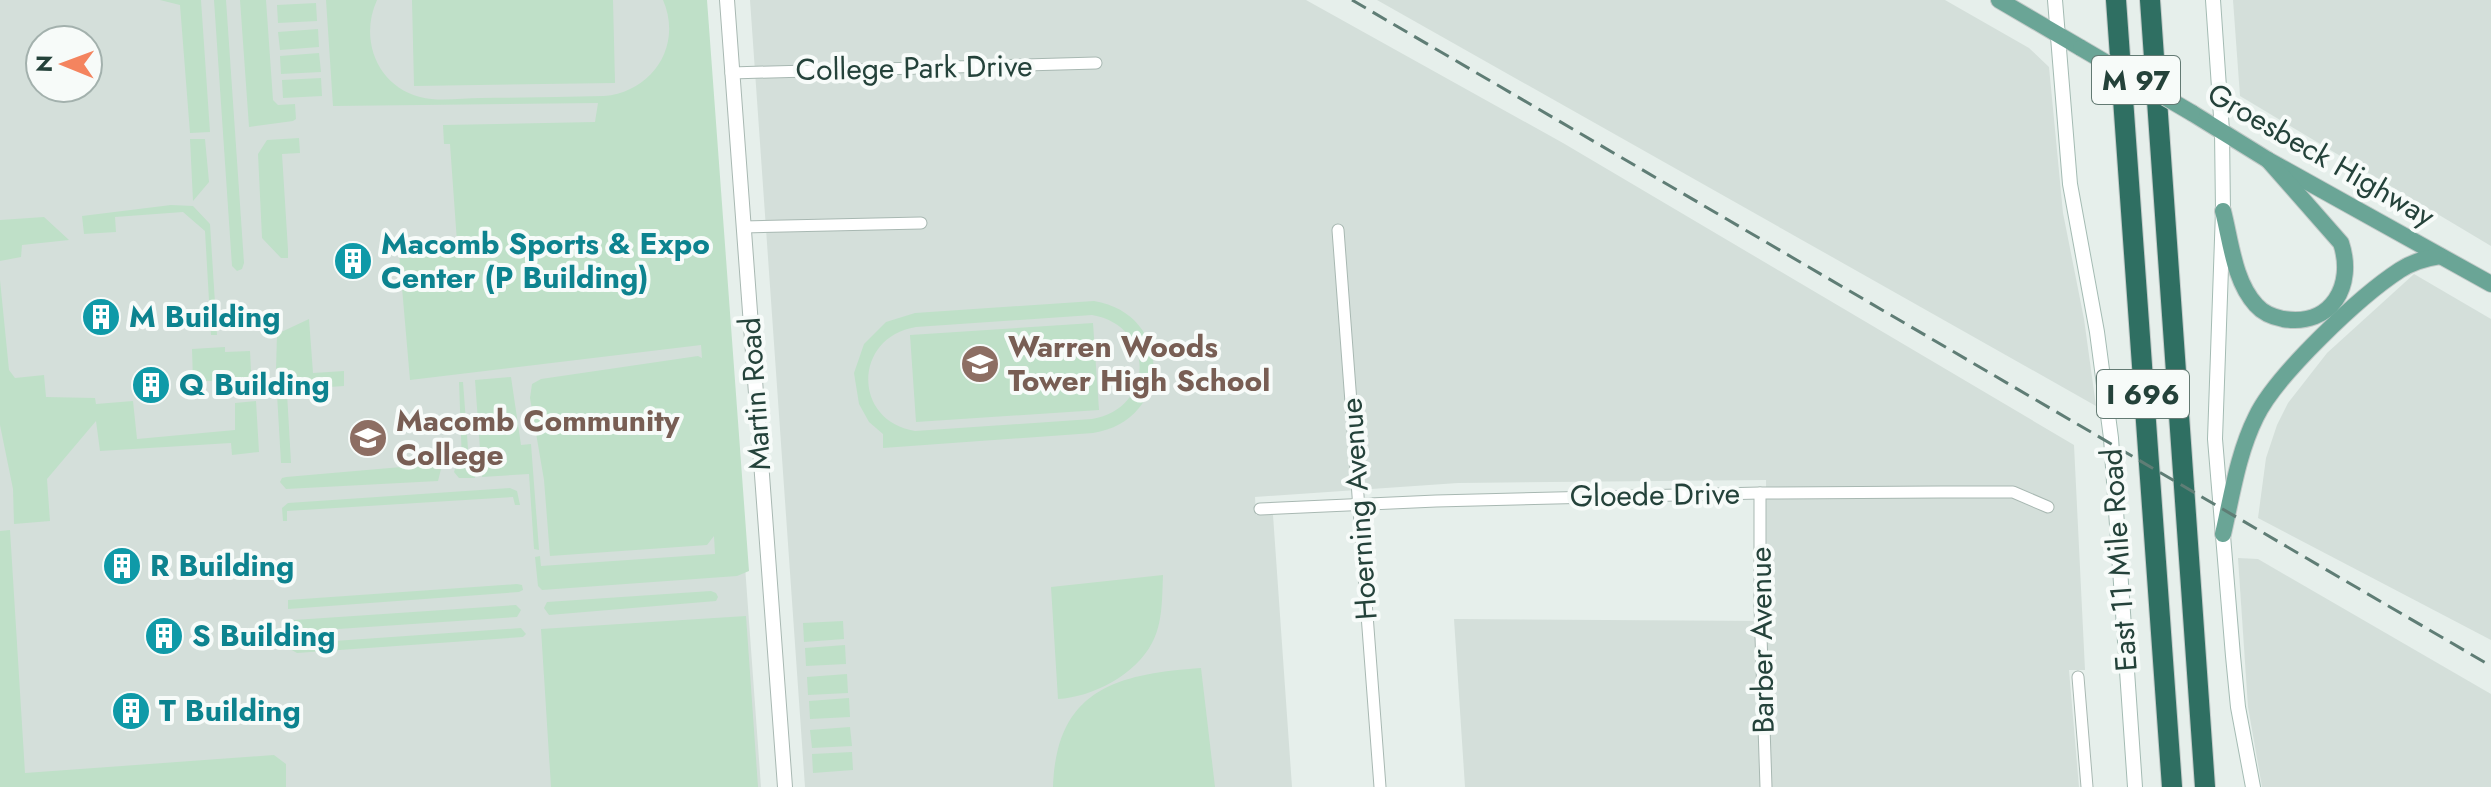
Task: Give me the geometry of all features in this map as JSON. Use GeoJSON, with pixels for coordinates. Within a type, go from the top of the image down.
{"type":"FeatureCollection","features":[{"type":"Feature","properties":{"kind":"highway","name":"I 696"},"geometry":{"type":"LineString","coordinates":[[2116,0],[2172,787]]}},
{"type":"Feature","properties":{"kind":"highway","name":"I 696"},"geometry":{"type":"LineString","coordinates":[[2150,0],[2205,787]]}},
{"type":"Feature","properties":{"kind":"main road","name":"Martin Road"},"geometry":{"type":"LineString","coordinates":[[727,0],[785,787]]}},
{"type":"Feature","properties":{"kind":"main road","name":"Groesbeck Highway"},"geometry":{"type":"LineString","coordinates":[[1999,0],[2268,160],[2491,284]]}},
{"type":"Feature","properties":{"kind":"main road","name":"East 11 Mile Road"},"geometry":{"type":"LineString","coordinates":[[2055,0],[2070,184],[2097,332],[2111,438],[2135,787]]}},
{"type":"Feature","properties":{"kind":"main road"},"geometry":{"type":"LineString","coordinates":[[2213,0],[2222,131],[2223,211],[2214,408],[2238,707],[2253,787]]}},
{"type":"Feature","properties":{"kind":"main road"},"geometry":{"type":"LineString","coordinates":[[2223,211],[2239,278],[2262,311],[2277,318],[2307,319],[2328,309],[2337,300],[2346,274],[2341,243],[2268,160]]}},
{"type":"Feature","properties":{"kind":"main road"},"geometry":{"type":"LineString","coordinates":[[2223,534],[2246,439],[2257,414],[2289,369],[2401,269],[2440,256]]}},
{"type":"Feature","properties":{"kind":"street","name":"College Park Drive"},"geometry":{"type":"LineString","coordinates":[[731,73],[1096,63]]}},
{"type":"Feature","properties":{"kind":"street"},"geometry":{"type":"LineString","coordinates":[[743,227],[921,223]]}},
{"type":"Feature","properties":{"kind":"street","name":"Hoerning Avenue"},"geometry":{"type":"LineString","coordinates":[[1338,230],[1380,787]]}},
{"type":"Feature","properties":{"kind":"street","name":"Gloede Drive"},"geometry":{"type":"LineString","coordinates":[[1260,509],[1358,502],[1760,493],[2013,492],[2048,507]]}},
{"type":"Feature","properties":{"kind":"street","name":"Barber Avenue"},"geometry":{"type":"LineString","coordinates":[[1760,493],[1766,787]]}},
{"type":"Feature","properties":{"kind":"street"},"geometry":{"type":"LineString","coordinates":[[2078,677],[2087,787]]}},
{"type":"Feature","properties":{"kind":"shaded area","name":"Macomb Community College"},"geometry":{"type":"Polygon","coordinates":[[[0,0],[704,0],[761,787],[0,787],[0,0]]]}},
{"type":"Feature","properties":{"kind":"shaded area"},"geometry":{"type":"Polygon","coordinates":[[[750,0],[1306,0],[1563,143],[2074,445],[2085,670],[2069,670],[2079,787],[1465,787],[1454,619],[1767,621],[1766,480],[1458,483],[1255,497],[1256,515],[1273,515],[1292,787],[805,787],[750,0]]]}},
{"type":"Feature","properties":{"kind":"shaded area"},"geometry":{"type":"Polygon","coordinates":[[[1377,0],[1945,0],[2029,48],[2049,67],[2063,213],[2084,319],[2096,406],[1377,0]]]}},
{"type":"Feature","properties":{"kind":"shaded area"},"geometry":{"type":"Polygon","coordinates":[[[2233,0],[2491,0],[2491,246],[2240,96],[2233,0]]]}},
{"type":"Feature","properties":{"kind":"shaded area"},"geometry":{"type":"Polygon","coordinates":[[[2414,274],[2491,319],[2491,640],[2258,518],[2266,458],[2288,403],[2327,353],[2414,274]]]}},
{"type":"Feature","properties":{"kind":"shaded area"},"geometry":{"type":"Polygon","coordinates":[[[2238,558],[2258,559],[2491,694],[2491,787],[2262,787],[2248,707],[2238,558]]]}},
{"type":"Feature","properties":{"kind":"green space"},"geometry":{"type":"Polygon","coordinates":[[[160,0],[201,0],[210,132],[190,133],[180,5],[160,0]]]}},
{"type":"Feature","properties":{"kind":"green space"},"geometry":{"type":"Polygon","coordinates":[[[214,0],[226,0],[244,263],[242,269],[237,271],[232,266],[214,0]]]}},
{"type":"Feature","properties":{"kind":"green space"},"geometry":{"type":"Polygon","coordinates":[[[240,0],[266,0],[273,100],[278,105],[295,104],[296,119],[293,121],[249,127],[240,0]]]}},
{"type":"Feature","properties":{"kind":"green space"},"geometry":{"type":"Polygon","coordinates":[[[326,0],[377,0],[370,30],[371,45],[383,72],[405,91],[443,100],[621,93],[649,76],[666,50],[668,17],[663,0],[707,0],[749,571],[737,576],[542,590],[538,586],[535,557],[540,556],[541,566],[715,554],[714,536],[707,545],[550,556],[544,480],[530,398],[532,384],[541,379],[698,356],[702,358],[701,345],[410,380],[399,253],[457,242],[450,144],[444,144],[443,125],[595,122],[598,103],[333,106],[326,0]]]}},
{"type":"Feature","properties":{"kind":"green space"},"geometry":{"type":"Polygon","coordinates":[[[412,0],[613,0],[615,83],[414,86],[412,0]]]}},
{"type":"Feature","properties":{"kind":"green space"},"geometry":{"type":"Polygon","coordinates":[[[316,3],[317,21],[278,23],[277,5],[316,3]]]}},
{"type":"Feature","properties":{"kind":"green space"},"geometry":{"type":"Polygon","coordinates":[[[318,29],[319,47],[280,50],[278,32],[318,29]]]}},
{"type":"Feature","properties":{"kind":"green space"},"geometry":{"type":"Polygon","coordinates":[[[319,53],[321,72],[281,74],[280,56],[319,53]]]}},
{"type":"Feature","properties":{"kind":"green space"},"geometry":{"type":"Polygon","coordinates":[[[321,78],[322,96],[283,98],[282,80],[321,78]]]}},
{"type":"Feature","properties":{"kind":"green space"},"geometry":{"type":"Polygon","coordinates":[[[299,138],[300,153],[282,154],[288,258],[281,258],[262,238],[258,154],[267,140],[299,138]]]}},
{"type":"Feature","properties":{"kind":"green space"},"geometry":{"type":"Polygon","coordinates":[[[190,139],[205,139],[209,182],[193,201],[190,139]]]}},
{"type":"Feature","properties":{"kind":"green space"},"geometry":{"type":"Polygon","coordinates":[[[171,205],[193,206],[210,224],[217,335],[211,335],[205,231],[183,212],[115,217],[116,232],[84,234],[82,216],[171,205]]]}},
{"type":"Feature","properties":{"kind":"green space"},"geometry":{"type":"Polygon","coordinates":[[[44,217],[69,240],[22,245],[21,257],[0,261],[0,220],[44,217]]]}},
{"type":"Feature","properties":{"kind":"green space"},"geometry":{"type":"Polygon","coordinates":[[[0,280],[9,370],[15,378],[44,375],[46,397],[95,398],[96,404],[133,401],[137,439],[235,430],[235,403],[256,401],[259,452],[232,455],[231,443],[100,451],[96,421],[47,479],[50,521],[14,524],[13,489],[0,425],[0,280]]]}},
{"type":"Feature","properties":{"kind":"green space"},"geometry":{"type":"Polygon","coordinates":[[[1094,301],[1120,310],[1139,325],[1150,345],[1154,367],[1150,389],[1138,409],[1119,424],[1093,433],[883,448],[883,434],[869,422],[859,404],[854,373],[864,344],[886,322],[915,313],[1094,301]],[[1092,315],[916,327],[895,334],[880,346],[871,362],[868,379],[871,396],[880,412],[894,424],[915,431],[1092,419],[1113,412],[1128,400],[1137,385],[1140,367],[1137,350],[1128,334],[1113,322],[1092,315]]]}},
{"type":"Feature","properties":{"kind":"green space"},"geometry":{"type":"Polygon","coordinates":[[[309,319],[313,373],[344,371],[344,386],[299,389],[276,370],[277,334],[309,319]]]}},
{"type":"Feature","properties":{"kind":"green space"},"geometry":{"type":"Polygon","coordinates":[[[1093,323],[1099,410],[916,422],[910,335],[1093,323]]]}},
{"type":"Feature","properties":{"kind":"green space"},"geometry":{"type":"Polygon","coordinates":[[[225,347],[225,352],[250,351],[252,389],[216,391],[215,381],[193,381],[192,349],[225,347]]]}},
{"type":"Feature","properties":{"kind":"green space"},"geometry":{"type":"Polygon","coordinates":[[[511,377],[521,445],[531,444],[539,550],[534,549],[529,474],[482,477],[475,380],[511,377]]]}},
{"type":"Feature","properties":{"kind":"green space"},"geometry":{"type":"Polygon","coordinates":[[[459,382],[463,382],[469,462],[476,463],[475,478],[459,478],[454,472],[456,466],[462,463],[459,382]]]}},
{"type":"Feature","properties":{"kind":"green space"},"geometry":{"type":"Polygon","coordinates":[[[287,393],[291,463],[281,463],[277,394],[287,393]]]}},
{"type":"Feature","properties":{"kind":"green space"},"geometry":{"type":"Polygon","coordinates":[[[436,464],[441,469],[438,481],[286,489],[280,482],[286,477],[436,464]]]}},
{"type":"Feature","properties":{"kind":"green space"},"geometry":{"type":"Polygon","coordinates":[[[510,488],[517,491],[520,505],[515,505],[513,497],[287,511],[287,521],[283,521],[282,508],[288,503],[510,488]]]}},
{"type":"Feature","properties":{"kind":"green space"},"geometry":{"type":"Polygon","coordinates":[[[10,530],[25,773],[274,755],[286,764],[286,787],[0,787],[0,531],[10,530]]]}},
{"type":"Feature","properties":{"kind":"green space"},"geometry":{"type":"Polygon","coordinates":[[[1163,575],[1158,627],[1145,655],[1124,674],[1099,689],[1058,699],[1051,587],[1163,575]]]}},
{"type":"Feature","properties":{"kind":"green space"},"geometry":{"type":"Polygon","coordinates":[[[522,585],[523,590],[288,609],[288,600],[522,585]]]}},
{"type":"Feature","properties":{"kind":"green space"},"geometry":{"type":"Polygon","coordinates":[[[711,591],[718,597],[716,601],[549,615],[544,608],[547,602],[711,591]]]}},
{"type":"Feature","properties":{"kind":"green space"},"geometry":{"type":"Polygon","coordinates":[[[516,605],[521,610],[517,617],[293,632],[289,629],[294,620],[516,605]]]}},
{"type":"Feature","properties":{"kind":"green space"},"geometry":{"type":"Polygon","coordinates":[[[746,616],[758,787],[551,787],[541,629],[746,616]]]}},
{"type":"Feature","properties":{"kind":"green space"},"geometry":{"type":"Polygon","coordinates":[[[843,621],[844,639],[804,642],[803,623],[843,621]]]}},
{"type":"Feature","properties":{"kind":"green space"},"geometry":{"type":"Polygon","coordinates":[[[521,628],[526,634],[523,637],[297,653],[290,649],[291,644],[521,628]]]}},
{"type":"Feature","properties":{"kind":"green space"},"geometry":{"type":"Polygon","coordinates":[[[845,645],[846,664],[806,666],[805,648],[845,645]]]}},
{"type":"Feature","properties":{"kind":"green space"},"geometry":{"type":"Polygon","coordinates":[[[1201,668],[1215,787],[1053,787],[1057,754],[1066,728],[1079,708],[1097,693],[1118,682],[1143,675],[1201,668]]]}},
{"type":"Feature","properties":{"kind":"green space"},"geometry":{"type":"Polygon","coordinates":[[[847,674],[848,693],[808,695],[807,677],[847,674]]]}},
{"type":"Feature","properties":{"kind":"green space"},"geometry":{"type":"Polygon","coordinates":[[[849,698],[850,717],[810,719],[809,701],[849,698]]]}},
{"type":"Feature","properties":{"kind":"green space"},"geometry":{"type":"Polygon","coordinates":[[[850,727],[852,746],[812,748],[810,730],[850,727]]]}},
{"type":"Feature","properties":{"kind":"green space"},"geometry":{"type":"Polygon","coordinates":[[[852,752],[853,770],[813,773],[812,754],[852,752]]]}},
{"type":"Feature","properties":{"kind":"railway"},"geometry":{"type":"LineString","coordinates":[[1352,0],[2491,666]]}},
{"type":"Feature","properties":{"kind":"place","name":"Macomb Sports & Expo Center (P Building)"},"geometry":{"type":"Point","coordinates":[353,261]}},
{"type":"Feature","properties":{"kind":"place","name":"M Building"},"geometry":{"type":"Point","coordinates":[101,317]}},
{"type":"Feature","properties":{"kind":"place","name":"Warren Woods Tower High School"},"geometry":{"type":"Point","coordinates":[980,364]}},
{"type":"Feature","properties":{"kind":"place","name":"Q Building"},"geometry":{"type":"Point","coordinates":[151,385]}},
{"type":"Feature","properties":{"kind":"place","name":"Macomb Community College"},"geometry":{"type":"Point","coordinates":[368,438]}},
{"type":"Feature","properties":{"kind":"place","name":"R Building"},"geometry":{"type":"Point","coordinates":[122,566]}},
{"type":"Feature","properties":{"kind":"place","name":"S Building"},"geometry":{"type":"Point","coordinates":[164,636]}},
{"type":"Feature","properties":{"kind":"place","name":"T Building"},"geometry":{"type":"Point","coordinates":[131,711]}}]}
